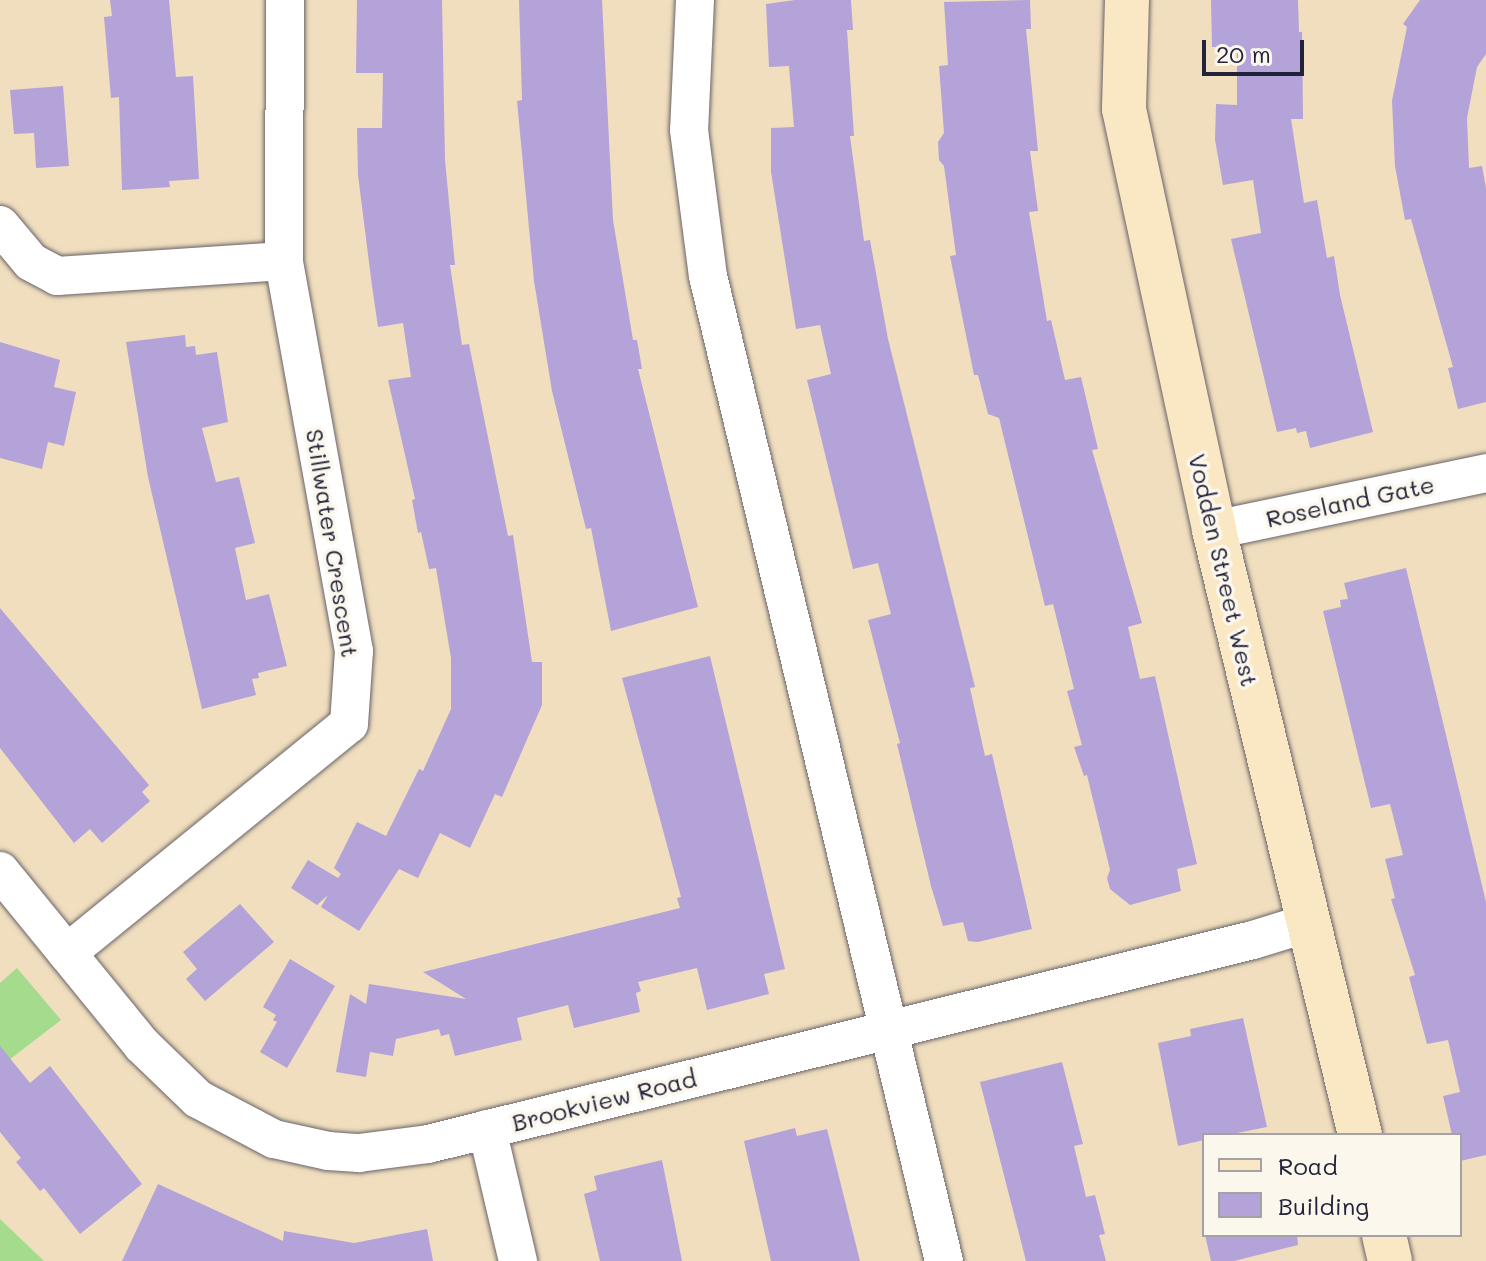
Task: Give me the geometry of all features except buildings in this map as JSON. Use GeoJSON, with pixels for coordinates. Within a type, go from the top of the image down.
{"type":"FeatureCollection","features":[{"type":"Feature","properties":{"kind":"street","name":"Stillwater Crescent"},"geometry":{"type":"LineString","coordinates":[[67,953],[349,724],[354,651],[284,261],[285,0]]}},
{"type":"Feature","properties":{"kind":"street"},"geometry":{"type":"LineString","coordinates":[[695,0],[689,130],[708,276],[944,1261]]}},
{"type":"Feature","properties":{"kind":"street","name":"Vodden Street West"},"geometry":{"type":"LineString","coordinates":[[1127,0],[1124,109],[1214,530],[1360,1133]]}},
{"type":"Feature","properties":{"kind":"street"},"geometry":{"type":"LineString","coordinates":[[0,225],[31,262],[57,276],[284,261]]}},
{"type":"Feature","properties":{"kind":"street","name":"Roseland Gate"},"geometry":{"type":"LineString","coordinates":[[1214,530],[1486,473]]}},
{"type":"Feature","properties":{"kind":"street","name":"Brookview Road"},"geometry":{"type":"LineString","coordinates":[[0,871],[178,1083],[248,1128],[301,1146],[359,1153],[428,1144],[1308,923]]}},
{"type":"Feature","properties":{"kind":"street"},"geometry":{"type":"LineString","coordinates":[[487,1129],[518,1261]]}},
{"type":"Feature","properties":{"kind":"street"},"geometry":{"type":"LineString","coordinates":[[1384,1237],[1390,1261]]}},
{"type":"Feature","properties":{"kind":"green space"},"geometry":{"type":"Polygon","coordinates":[[[17,968],[61,1020],[0,1067],[0,983],[17,968]]]}},
{"type":"Feature","properties":{"kind":"green space"},"geometry":{"type":"Polygon","coordinates":[[[0,1219],[44,1261],[0,1261],[0,1219]]]}}]}
